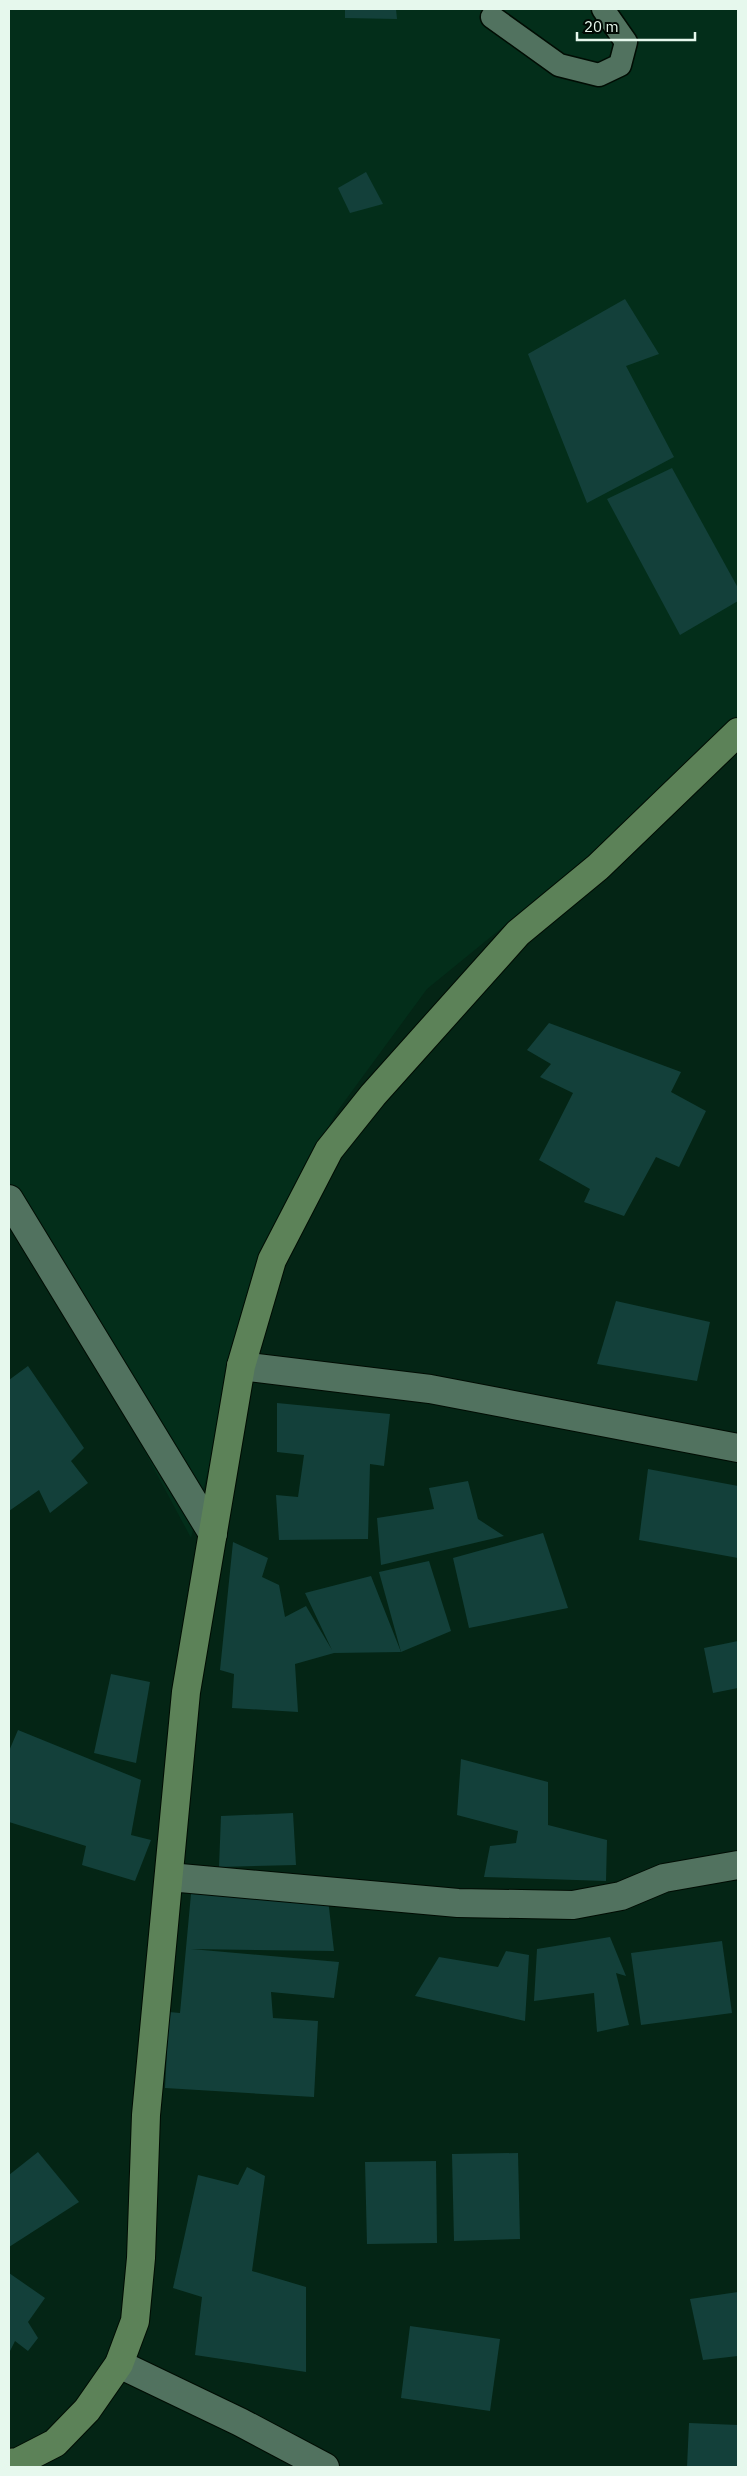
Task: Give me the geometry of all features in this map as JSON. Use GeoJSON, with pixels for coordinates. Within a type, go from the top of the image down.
{"type":"FeatureCollection","features":[{"type":"Feature","properties":{"kind":"street"},"geometry":{"type":"LineString","coordinates":[[9,2464],[18,2462],[55,2443],[87,2410],[119,2364],[135,2322],[141,2258],[146,2116],[186,1692],[241,1366],[272,1260],[329,1150],[373,1095],[518,933],[598,867],[738,732]]}},
{"type":"Feature","properties":{"kind":"street"},"geometry":{"type":"LineString","coordinates":[[9,1199],[213,1534]]}},
{"type":"Feature","properties":{"kind":"street"},"geometry":{"type":"LineString","coordinates":[[241,1366],[430,1389],[738,1448]]}},
{"type":"Feature","properties":{"kind":"street"},"geometry":{"type":"LineString","coordinates":[[168,1877],[458,1903],[573,1905],[620,1896],[664,1878],[738,1865]]}},
{"type":"Feature","properties":{"kind":"street"},"geometry":{"type":"LineString","coordinates":[[119,2364],[240,2422],[325,2467]]}},
{"type":"Feature","properties":{"kind":"lane"},"geometry":{"type":"LineString","coordinates":[[492,17],[559,65],[599,75],[620,65],[626,42],[603,9]]}},
{"type":"Feature","properties":{"kind":"shaded area"},"geometry":{"type":"Polygon","coordinates":[[[9,9],[738,9],[738,725],[562,879],[427,989],[336,1113],[266,1242],[191,1538],[87,1344],[9,1223],[9,9]]]}},
{"type":"Feature","properties":{"kind":"building"},"geometry":{"type":"Polygon","coordinates":[[[345,9],[396,9],[397,19],[345,18],[345,9]]]}},
{"type":"Feature","properties":{"kind":"building"},"geometry":{"type":"Polygon","coordinates":[[[366,172],[383,204],[350,213],[338,188],[366,172]]]}},
{"type":"Feature","properties":{"kind":"building"},"geometry":{"type":"Polygon","coordinates":[[[625,299],[659,354],[626,366],[674,457],[587,503],[528,354],[625,299]]]}},
{"type":"Feature","properties":{"kind":"building"},"geometry":{"type":"Polygon","coordinates":[[[672,468],[738,588],[738,601],[680,635],[607,499],[672,468]]]}},
{"type":"Feature","properties":{"kind":"building"},"geometry":{"type":"Polygon","coordinates":[[[549,1023],[681,1072],[671,1092],[706,1111],[679,1167],[656,1157],[624,1216],[584,1202],[590,1189],[539,1160],[573,1093],[540,1077],[551,1064],[527,1050],[549,1023]]]}},
{"type":"Feature","properties":{"kind":"building"},"geometry":{"type":"Polygon","coordinates":[[[616,1301],[710,1322],[697,1381],[597,1364],[616,1301]]]}},
{"type":"Feature","properties":{"kind":"building"},"geometry":{"type":"Polygon","coordinates":[[[28,1366],[84,1448],[71,1461],[88,1483],[50,1513],[39,1490],[9,1511],[9,1380],[28,1366]]]}},
{"type":"Feature","properties":{"kind":"building"},"geometry":{"type":"Polygon","coordinates":[[[277,1403],[390,1414],[384,1466],[370,1464],[368,1539],[279,1540],[276,1495],[298,1497],[304,1455],[277,1452],[277,1403]]]}},
{"type":"Feature","properties":{"kind":"building"},"geometry":{"type":"Polygon","coordinates":[[[648,1469],[738,1486],[738,1558],[639,1540],[648,1469]]]}},
{"type":"Feature","properties":{"kind":"building"},"geometry":{"type":"Polygon","coordinates":[[[468,1481],[478,1519],[504,1536],[381,1565],[377,1518],[434,1509],[429,1488],[468,1481]]]}},
{"type":"Feature","properties":{"kind":"building"},"geometry":{"type":"Polygon","coordinates":[[[543,1533],[568,1608],[469,1628],[453,1558],[543,1533]]]}},
{"type":"Feature","properties":{"kind":"building"},"geometry":{"type":"Polygon","coordinates":[[[233,1542],[268,1558],[262,1577],[279,1585],[285,1617],[306,1606],[332,1650],[305,1593],[371,1576],[401,1652],[334,1653],[295,1664],[298,1712],[232,1708],[234,1674],[220,1670],[233,1542]]]}},
{"type":"Feature","properties":{"kind":"building"},"geometry":{"type":"Polygon","coordinates":[[[429,1561],[451,1631],[401,1652],[379,1572],[429,1561]]]}},
{"type":"Feature","properties":{"kind":"building"},"geometry":{"type":"Polygon","coordinates":[[[738,1641],[738,1688],[713,1693],[704,1648],[738,1641]]]}},
{"type":"Feature","properties":{"kind":"building"},"geometry":{"type":"Polygon","coordinates":[[[111,1674],[150,1682],[136,1763],[94,1753],[111,1674]]]}},
{"type":"Feature","properties":{"kind":"building"},"geometry":{"type":"Polygon","coordinates":[[[18,1730],[141,1780],[131,1835],[151,1840],[135,1881],[82,1865],[86,1846],[9,1822],[9,1751],[18,1730]]]}},
{"type":"Feature","properties":{"kind":"building"},"geometry":{"type":"Polygon","coordinates":[[[461,1759],[548,1782],[548,1825],[607,1840],[606,1881],[484,1877],[490,1846],[516,1843],[518,1831],[457,1815],[461,1759]]]}},
{"type":"Feature","properties":{"kind":"building"},"geometry":{"type":"Polygon","coordinates":[[[293,1813],[296,1865],[219,1867],[221,1816],[293,1813]]]}},
{"type":"Feature","properties":{"kind":"building"},"geometry":{"type":"Polygon","coordinates":[[[191,1894],[328,1899],[334,1951],[191,1949],[339,1962],[334,1998],[271,1992],[273,2018],[318,2021],[314,2097],[165,2088],[169,2012],[180,2013],[191,1894]]]}},
{"type":"Feature","properties":{"kind":"building"},"geometry":{"type":"Polygon","coordinates":[[[610,1937],[626,1976],[616,1973],[629,2025],[597,2032],[594,1993],[534,2001],[537,1949],[610,1937]]]}},
{"type":"Feature","properties":{"kind":"building"},"geometry":{"type":"Polygon","coordinates":[[[722,1941],[732,2013],[641,2025],[631,1953],[722,1941]]]}},
{"type":"Feature","properties":{"kind":"building"},"geometry":{"type":"Polygon","coordinates":[[[506,1951],[529,1955],[525,2021],[415,1996],[439,1957],[498,1967],[506,1951]]]}},
{"type":"Feature","properties":{"kind":"building"},"geometry":{"type":"Polygon","coordinates":[[[38,2152],[79,2202],[9,2247],[9,2175],[38,2152]]]}},
{"type":"Feature","properties":{"kind":"building"},"geometry":{"type":"Polygon","coordinates":[[[518,2153],[520,2239],[454,2241],[452,2154],[518,2153]]]}},
{"type":"Feature","properties":{"kind":"building"},"geometry":{"type":"Polygon","coordinates":[[[436,2161],[437,2243],[367,2244],[365,2162],[436,2161]]]}},
{"type":"Feature","properties":{"kind":"building"},"geometry":{"type":"Polygon","coordinates":[[[247,2167],[265,2176],[252,2271],[306,2287],[306,2372],[195,2355],[202,2297],[173,2288],[198,2175],[238,2185],[247,2167]]]}},
{"type":"Feature","properties":{"kind":"building"},"geometry":{"type":"Polygon","coordinates":[[[9,2273],[45,2298],[28,2322],[38,2338],[28,2351],[15,2341],[9,2353],[9,2273]]]}},
{"type":"Feature","properties":{"kind":"building"},"geometry":{"type":"Polygon","coordinates":[[[738,2292],[738,2356],[703,2360],[690,2299],[738,2292]]]}},
{"type":"Feature","properties":{"kind":"building"},"geometry":{"type":"Polygon","coordinates":[[[410,2326],[500,2339],[490,2411],[401,2398],[410,2326]]]}},
{"type":"Feature","properties":{"kind":"building"},"geometry":{"type":"Polygon","coordinates":[[[689,2423],[738,2425],[738,2467],[687,2467],[689,2423]]]}}]}
